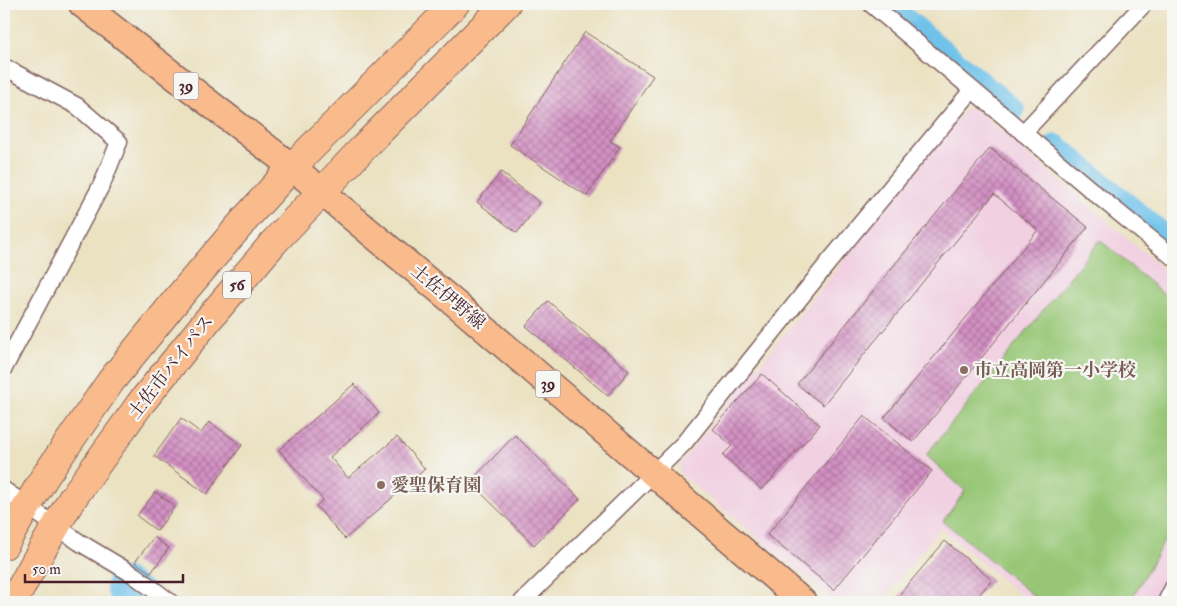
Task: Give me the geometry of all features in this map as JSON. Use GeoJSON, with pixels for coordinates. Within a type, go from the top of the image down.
{"type":"FeatureCollection","features":[{"type":"Feature","properties":{"kind":"highway","name":"土佐市バイパス"},"geometry":{"type":"LineString","coordinates":[[4,544],[44,478],[111,381],[178,298],[292,167],[455,4]]}},
{"type":"Feature","properties":{"kind":"highway","name":"土佐市バイパス"},"geometry":{"type":"LineString","coordinates":[[13,602],[72,499],[140,404],[206,322],[275,241],[374,137],[506,4]]}},
{"type":"Feature","properties":{"kind":"main road","name":"土佐伊野線"},"geometry":{"type":"LineString","coordinates":[[82,4],[292,167],[463,310],[804,602]]}},
{"type":"Feature","properties":{"kind":"street"},"geometry":{"type":"LineString","coordinates":[[871,4],[1173,257]]}},
{"type":"Feature","properties":{"kind":"street"},"geometry":{"type":"LineString","coordinates":[[1023,133],[1144,4]]}},
{"type":"Feature","properties":{"kind":"street"},"geometry":{"type":"LineString","coordinates":[[4,67],[78,106],[119,142],[102,184],[4,368]]}},
{"type":"Feature","properties":{"kind":"street"},"geometry":{"type":"LineString","coordinates":[[530,600],[684,443],[828,263],[972,90]]}},
{"type":"Feature","properties":{"kind":"street"},"geometry":{"type":"LineString","coordinates":[[4,490],[56,527],[134,575],[170,602]]}},
{"type":"Feature","properties":{"kind":"street"},"geometry":{"type":"LineString","coordinates":[[1166,602],[1173,588]]}},
{"type":"Feature","properties":{"kind":"shaded area","name":"市立高岡第一小学校"},"geometry":{"type":"Polygon","coordinates":[[[974,108],[1173,277],[1173,569],[1156,602],[1029,602],[940,528],[881,602],[836,602],[679,473],[680,463],[966,109],[974,108]]]}},
{"type":"Feature","properties":{"kind":"green space"},"geometry":{"type":"Polygon","coordinates":[[[1100,240],[1173,302],[1173,525],[1130,602],[1041,602],[943,521],[965,491],[926,455],[1100,240]]]}},
{"type":"Feature","properties":{"kind":"building"},"geometry":{"type":"Polygon","coordinates":[[[585,32],[653,76],[610,141],[620,147],[587,196],[510,145],[585,32]]]}},
{"type":"Feature","properties":{"kind":"building"},"geometry":{"type":"Polygon","coordinates":[[[990,148],[1088,227],[913,442],[884,418],[1038,230],[994,194],[823,405],[797,384],[990,148]]]}},
{"type":"Feature","properties":{"kind":"building"},"geometry":{"type":"Polygon","coordinates":[[[501,172],[540,203],[517,233],[477,202],[501,172]]]}},
{"type":"Feature","properties":{"kind":"building"},"geometry":{"type":"Polygon","coordinates":[[[548,301],[629,371],[608,396],[526,326],[548,301]]]}},
{"type":"Feature","properties":{"kind":"building"},"geometry":{"type":"Polygon","coordinates":[[[762,374],[820,425],[762,490],[723,455],[732,446],[713,429],[762,374]]]}},
{"type":"Feature","properties":{"kind":"building"},"geometry":{"type":"Polygon","coordinates":[[[354,384],[379,413],[330,457],[348,478],[397,437],[425,469],[345,539],[316,506],[323,500],[279,450],[354,384]]]}},
{"type":"Feature","properties":{"kind":"building"},"geometry":{"type":"Polygon","coordinates":[[[864,416],[932,471],[834,590],[767,535],[864,416]]]}},
{"type":"Feature","properties":{"kind":"building"},"geometry":{"type":"Polygon","coordinates":[[[181,418],[201,433],[209,422],[242,445],[207,494],[154,456],[181,418]]]}},
{"type":"Feature","properties":{"kind":"building"},"geometry":{"type":"Polygon","coordinates":[[[515,435],[580,499],[534,545],[470,482],[515,435]]]}},
{"type":"Feature","properties":{"kind":"building"},"geometry":{"type":"Polygon","coordinates":[[[155,492],[175,506],[157,531],[137,516],[155,492]]]}},
{"type":"Feature","properties":{"kind":"building"},"geometry":{"type":"Polygon","coordinates":[[[154,537],[169,548],[151,573],[135,562],[154,537]]]}},
{"type":"Feature","properties":{"kind":"building"},"geometry":{"type":"Polygon","coordinates":[[[945,541],[992,580],[973,602],[893,602],[945,541]]]}},
{"type":"Feature","properties":{"kind":"waterway"},"geometry":{"type":"LineString","coordinates":[[888,4],[1014,110]]}},
{"type":"Feature","properties":{"kind":"waterway"},"geometry":{"type":"LineString","coordinates":[[1056,145],[1173,242]]}},
{"type":"Feature","properties":{"kind":"waterway"},"geometry":{"type":"LineString","coordinates":[[125,587],[145,602]]}},
{"type":"Feature","properties":{"kind":"place","name":"市立高岡第一小学校"},"geometry":{"type":"Point","coordinates":[964,370]}},
{"type":"Feature","properties":{"kind":"place","name":"愛聖保育園"},"geometry":{"type":"Point","coordinates":[381,485]}}]}
